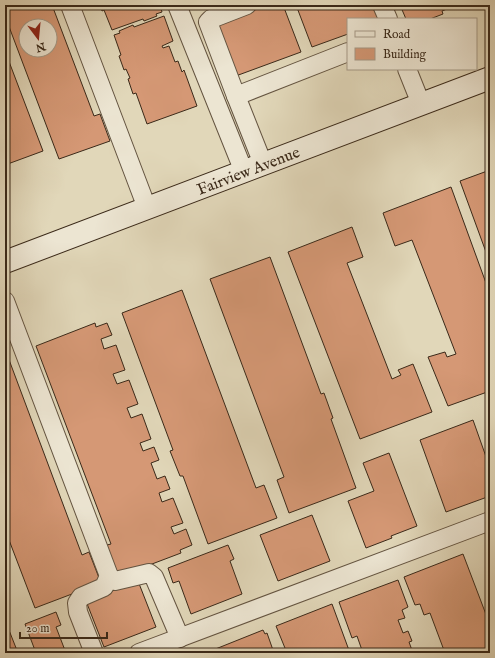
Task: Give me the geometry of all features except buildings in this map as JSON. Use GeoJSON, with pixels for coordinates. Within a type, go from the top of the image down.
{"type":"FeatureCollection","features":[{"type":"Feature","properties":{"kind":"street","name":"Fairview Avenue"},"geometry":{"type":"LineString","coordinates":[[6,259],[254,168],[490,78]]}},
{"type":"Feature","properties":{"kind":"lane"},"geometry":{"type":"LineString","coordinates":[[70,5],[147,208]]}},
{"type":"Feature","properties":{"kind":"lane"},"geometry":{"type":"LineString","coordinates":[[177,5],[254,168]]}},
{"type":"Feature","properties":{"kind":"lane"},"geometry":{"type":"LineString","coordinates":[[248,5],[211,19],[208,22],[236,96],[254,168]]}},
{"type":"Feature","properties":{"kind":"lane"},"geometry":{"type":"LineString","coordinates":[[382,5],[388,18]]}},
{"type":"Feature","properties":{"kind":"lane"},"geometry":{"type":"LineString","coordinates":[[236,96],[347,52]]}},
{"type":"Feature","properties":{"kind":"lane"},"geometry":{"type":"LineString","coordinates":[[407,70],[421,104]]}},
{"type":"Feature","properties":{"kind":"lane"},"geometry":{"type":"LineString","coordinates":[[5,300],[109,576],[115,581],[149,573],[154,577],[180,638]]}},
{"type":"Feature","properties":{"kind":"lane"},"geometry":{"type":"LineString","coordinates":[[138,653],[489,526]]}},
{"type":"Feature","properties":{"kind":"lane"},"geometry":{"type":"LineString","coordinates":[[94,653],[78,612],[77,604],[81,597],[104,586],[109,576]]}}]}
